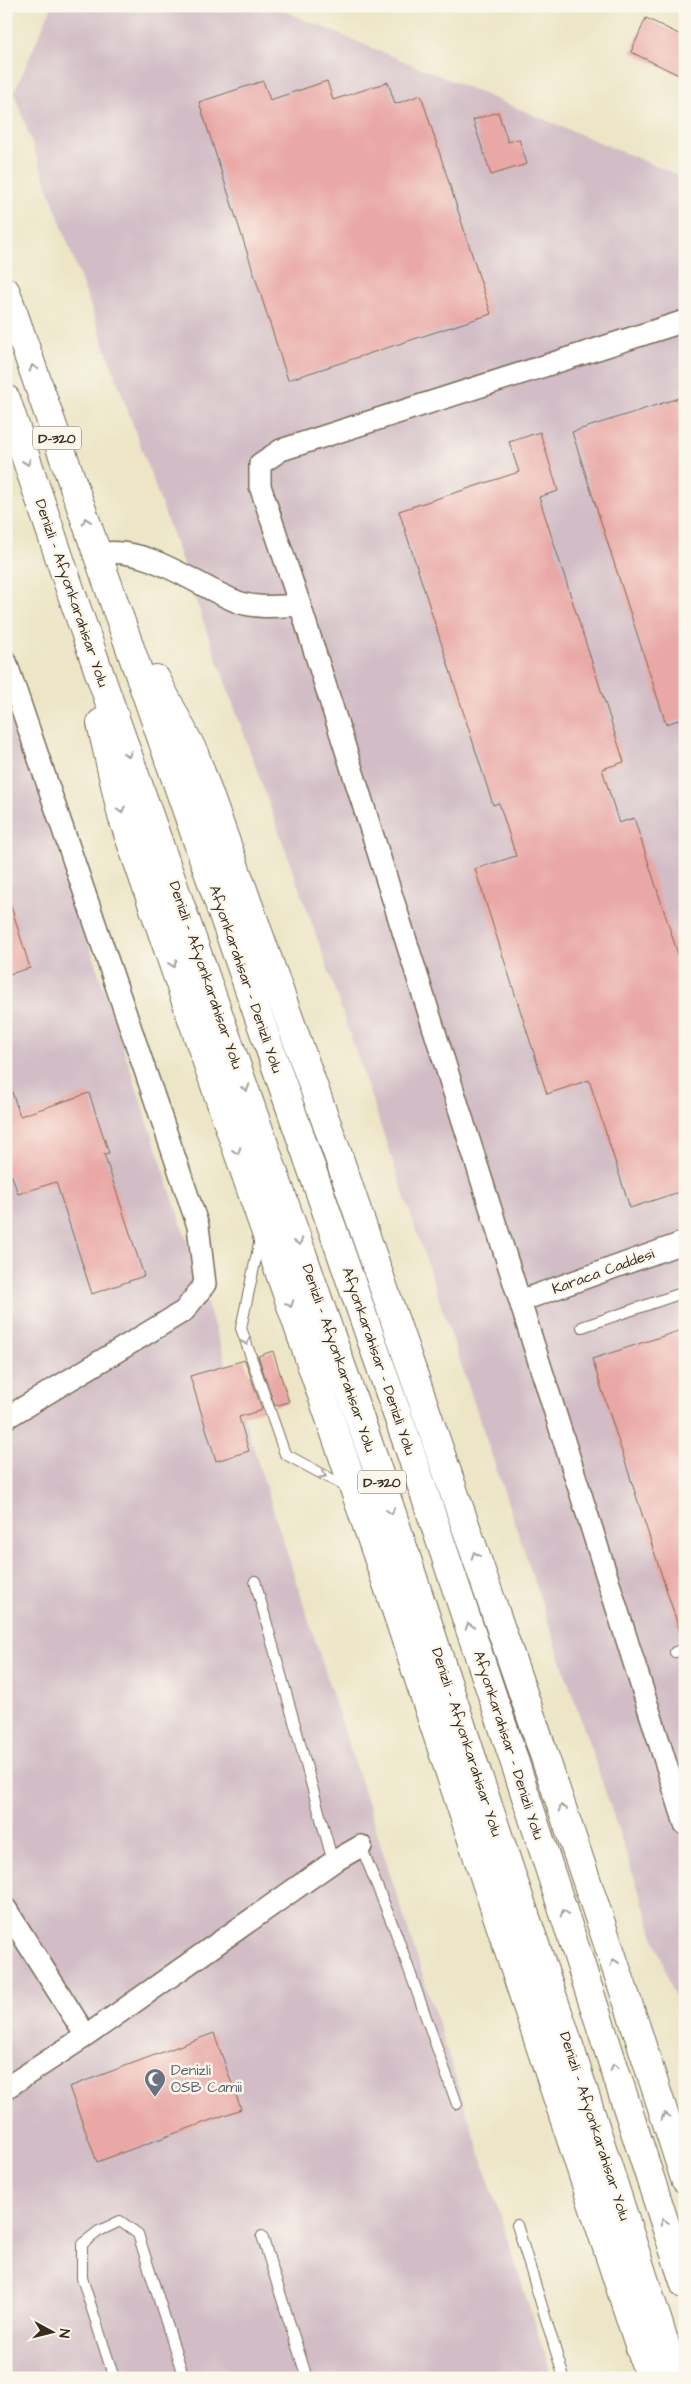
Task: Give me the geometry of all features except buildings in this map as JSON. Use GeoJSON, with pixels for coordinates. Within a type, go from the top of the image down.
{"type":"FeatureCollection","features":[{"type":"Feature","properties":{"kind":"highway","name":"D-320"},"geometry":{"type":"LineString","coordinates":[[6,292],[108,584]]}},
{"type":"Feature","properties":{"kind":"highway","name":"Denizli - Afyonkarahisar Yolu"},"geometry":{"type":"LineString","coordinates":[[6,399],[71,592],[377,1468],[565,2033],[676,2378]]}},
{"type":"Feature","properties":{"kind":"highway"},"geometry":{"type":"LineString","coordinates":[[108,584],[194,753],[341,1164],[596,1910],[685,2180]]}},
{"type":"Feature","properties":{"kind":"highway","name":"Afyonkarahisar - Denizli Yolu"},"geometry":{"type":"LineString","coordinates":[[108,584],[314,1173],[509,1744],[685,2285]]}},
{"type":"Feature","properties":{"kind":"highway"},"geometry":{"type":"LineString","coordinates":[[71,592],[122,816],[355,1492],[650,2378]]}},
{"type":"Feature","properties":{"kind":"street"},"geometry":{"type":"LineString","coordinates":[[685,321],[280,450],[260,464],[260,486],[300,604],[685,1824]]}},
{"type":"Feature","properties":{"kind":"street"},"geometry":{"type":"LineString","coordinates":[[98,554],[118,551],[137,555],[239,602],[258,606],[300,604]]}},
{"type":"Feature","properties":{"kind":"street"},"geometry":{"type":"LineString","coordinates":[[6,662],[198,1226],[205,1284],[184,1311],[6,1418]]}},
{"type":"Feature","properties":{"kind":"street","name":"Karaca Caddesi"},"geometry":{"type":"LineString","coordinates":[[520,1301],[685,1242]]}},
{"type":"Feature","properties":{"kind":"street"},"geometry":{"type":"LineString","coordinates":[[6,2088],[86,2036],[333,1862],[361,1846]]}},
{"type":"Feature","properties":{"kind":"street"},"geometry":{"type":"LineString","coordinates":[[6,1909],[86,2036]]}},
{"type":"Feature","properties":{"kind":"lane"},"geometry":{"type":"LineString","coordinates":[[263,1226],[241,1328],[284,1454],[355,1492]]}},
{"type":"Feature","properties":{"kind":"lane"},"geometry":{"type":"LineString","coordinates":[[582,1326],[685,1292]]}},
{"type":"Feature","properties":{"kind":"lane"},"geometry":{"type":"LineString","coordinates":[[256,1581],[333,1862]]}},
{"type":"Feature","properties":{"kind":"lane"},"geometry":{"type":"LineString","coordinates":[[361,1846],[396,1933],[457,2104]]}},
{"type":"Feature","properties":{"kind":"lane"},"geometry":{"type":"LineString","coordinates":[[114,2378],[82,2278],[82,2244],[100,2231],[120,2221],[138,2234],[184,2378]]}},
{"type":"Feature","properties":{"kind":"lane"},"geometry":{"type":"LineString","coordinates":[[517,2225],[564,2378]]}},
{"type":"Feature","properties":{"kind":"lane"},"geometry":{"type":"LineString","coordinates":[[262,2236],[307,2378]]}},
{"type":"Feature","properties":{"kind":"shaded area"},"geometry":{"type":"Polygon","coordinates":[[[52,6],[272,6],[685,178],[685,2028],[322,952],[14,93],[52,6]]]}},
{"type":"Feature","properties":{"kind":"shaded area"},"geometry":{"type":"Polygon","coordinates":[[[6,693],[185,1235],[552,2378],[6,2378],[6,693]]]}},
{"type":"Feature","properties":{"kind":"place","name":"Denizli OSB Camii"},"geometry":{"type":"Point","coordinates":[155,2098]}}]}
